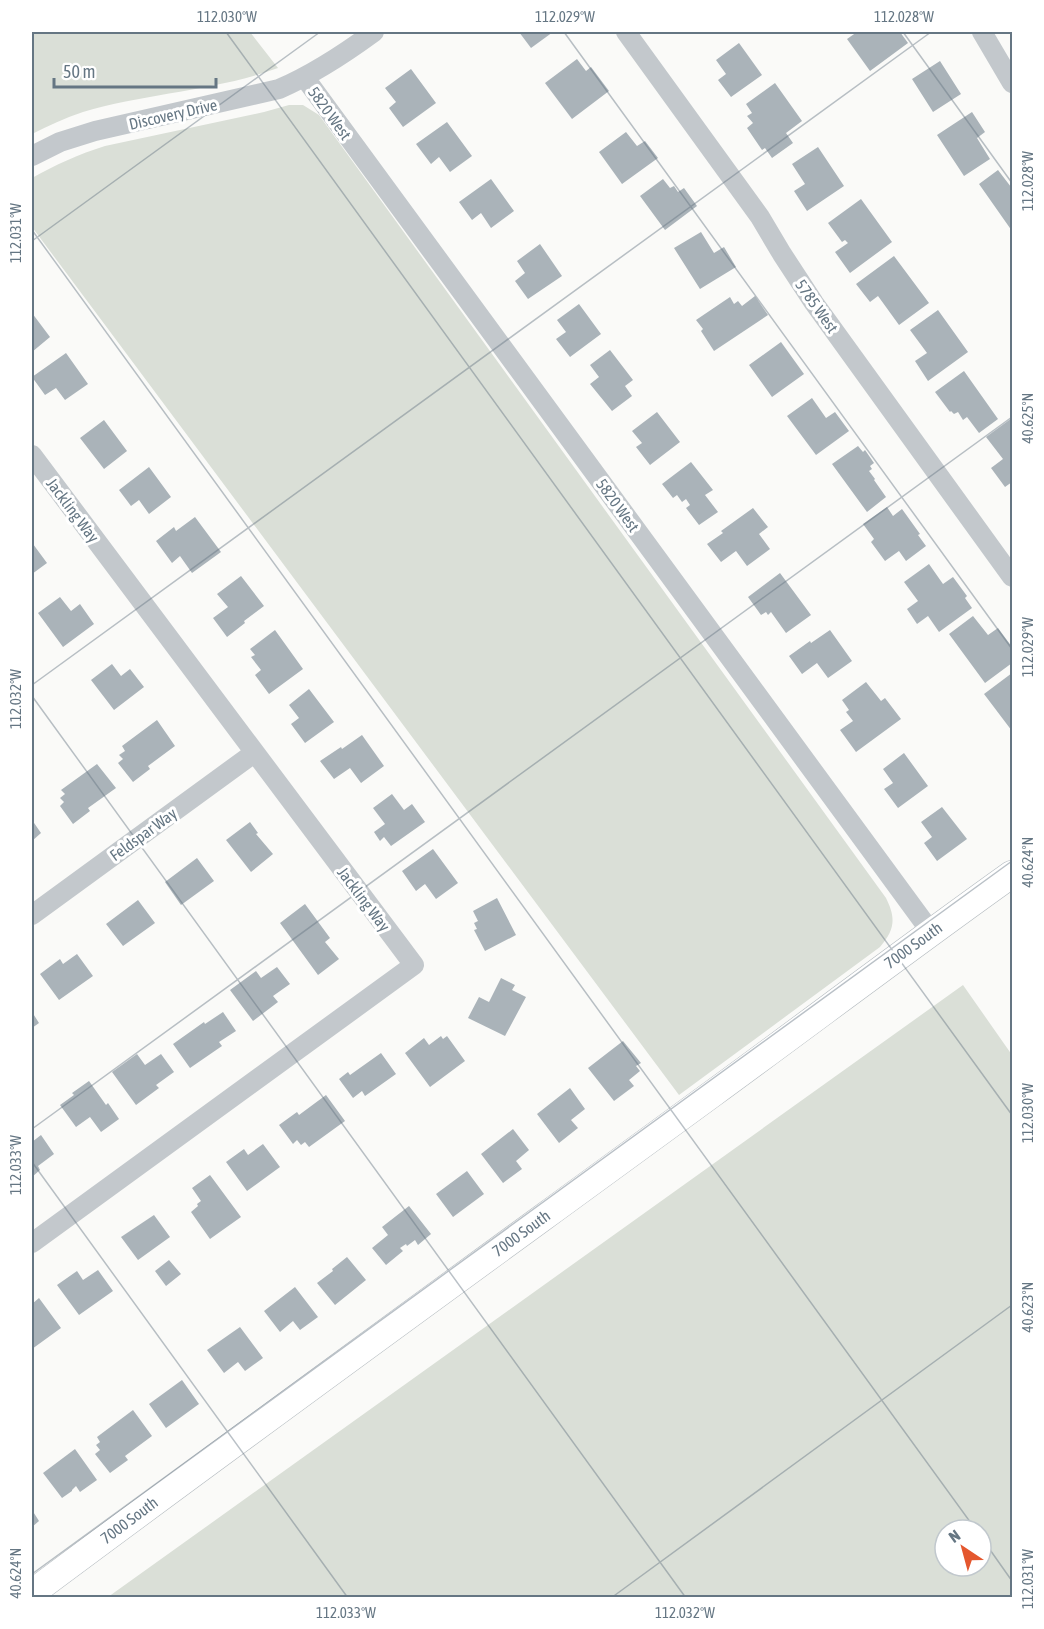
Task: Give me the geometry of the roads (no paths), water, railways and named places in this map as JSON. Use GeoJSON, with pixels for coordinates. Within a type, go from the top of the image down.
{"type":"FeatureCollection","features":[{"type":"Feature","properties":{"kind":"street","name":"Discovery Drive"},"geometry":{"type":"LineString","coordinates":[[32,156],[60,142],[95,131],[270,91],[305,78],[374,32]]}},
{"type":"Feature","properties":{"kind":"street","name":"5785 West"},"geometry":{"type":"LineString","coordinates":[[626,32],[755,208],[814,303],[1012,577]]}},
{"type":"Feature","properties":{"kind":"street"},"geometry":{"type":"LineString","coordinates":[[982,32],[1012,83]]}},
{"type":"Feature","properties":{"kind":"street","name":"5820 West"},"geometry":{"type":"LineString","coordinates":[[305,78],[931,932]]}},
{"type":"Feature","properties":{"kind":"street","name":"Jackling Way"},"geometry":{"type":"LineString","coordinates":[[32,455],[414,965],[32,1243]]}},
{"type":"Feature","properties":{"kind":"street","name":"Feldspar Way"},"geometry":{"type":"LineString","coordinates":[[32,915],[254,753]]}},
{"type":"Feature","properties":{"kind":"street","name":"7000 South"},"geometry":{"type":"LineString","coordinates":[[32,1593],[1012,874]]}}]}
